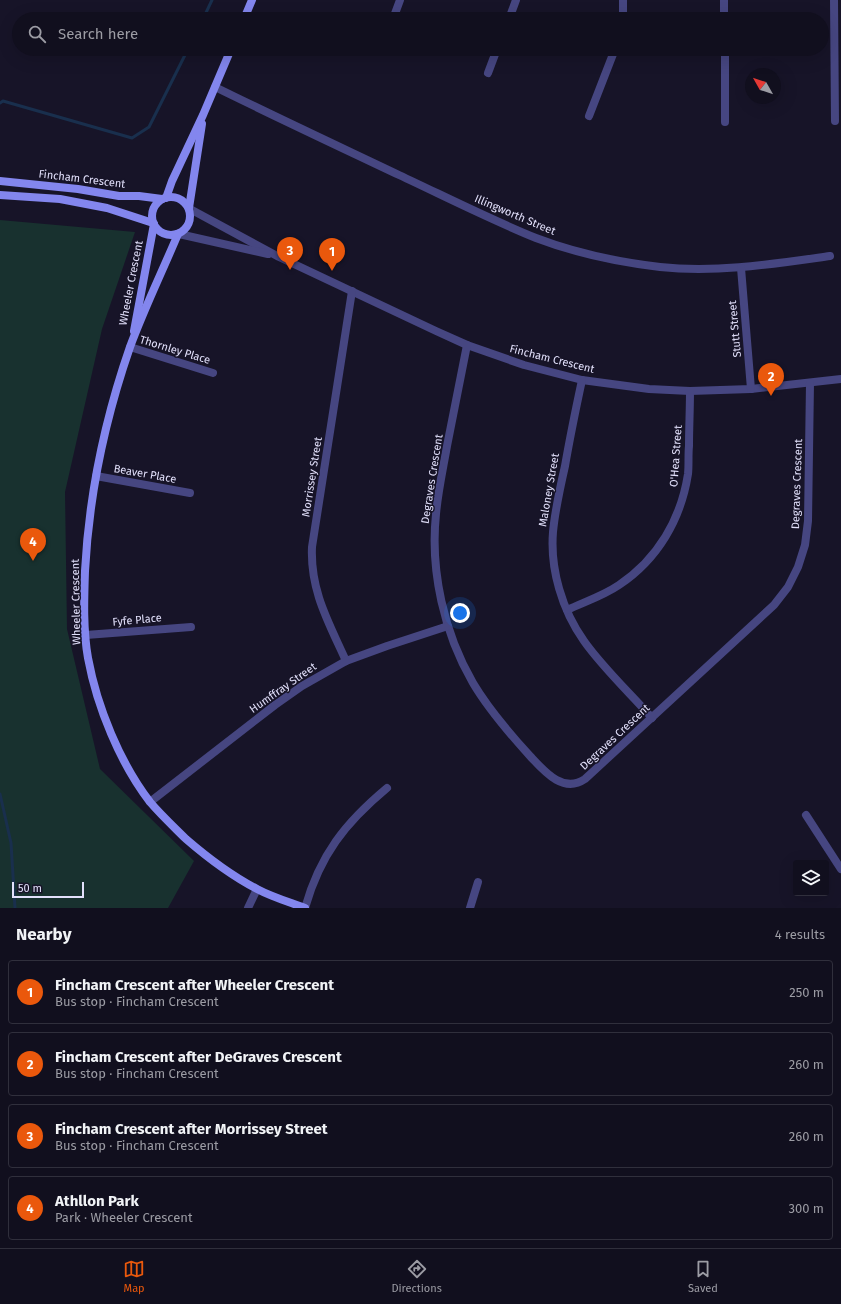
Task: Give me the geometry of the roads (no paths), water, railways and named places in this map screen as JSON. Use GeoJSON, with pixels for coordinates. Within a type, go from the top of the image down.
{"type":"FeatureCollection","features":[{"type":"Feature","properties":{"kind":"street"},"geometry":{"type":"LineString","coordinates":[[247,12],[252,0]]}},
{"type":"Feature","properties":{"kind":"street"},"geometry":{"type":"LineString","coordinates":[[396,12],[400,0]]}},
{"type":"Feature","properties":{"kind":"street"},"geometry":{"type":"LineString","coordinates":[[512,12],[516,0]]}},
{"type":"Feature","properties":{"kind":"street"},"geometry":{"type":"LineString","coordinates":[[623,0],[623,12]]}},
{"type":"Feature","properties":{"kind":"street"},"geometry":{"type":"LineString","coordinates":[[724,0],[724,12]]}},
{"type":"Feature","properties":{"kind":"street"},"geometry":{"type":"LineString","coordinates":[[834,0],[835,121]]}},
{"type":"Feature","properties":{"kind":"street"},"geometry":{"type":"LineString","coordinates":[[203,115],[189,208],[191,219],[187,228],[178,234],[173,236],[164,234],[159,231],[153,223],[153,211],[155,206],[164,199],[203,115],[228,56]]}},
{"type":"Feature","properties":{"kind":"street"},"geometry":{"type":"LineString","coordinates":[[488,72],[494,56]]}},
{"type":"Feature","properties":{"kind":"street"},"geometry":{"type":"LineString","coordinates":[[589,116],[612,56]]}},
{"type":"Feature","properties":{"kind":"street"},"geometry":{"type":"LineString","coordinates":[[725,56],[725,122]]}},
{"type":"Feature","properties":{"kind":"street","name":"Illingworth Street"},"geometry":{"type":"LineString","coordinates":[[215,87],[496,221],[556,245],[597,256],[660,266],[694,268],[741,268],[830,256]]}},
{"type":"Feature","properties":{"kind":"street","name":"Fincham Crescent"},"geometry":{"type":"LineString","coordinates":[[0,181],[78,189],[119,196],[139,196],[164,199]]}},
{"type":"Feature","properties":{"kind":"street","name":"Fincham Crescent"},"geometry":{"type":"LineString","coordinates":[[0,195],[60,199],[107,208],[153,223]]}},
{"type":"Feature","properties":{"kind":"street"},"geometry":{"type":"LineString","coordinates":[[164,199],[176,197],[181,199],[189,208]]}},
{"type":"Feature","properties":{"kind":"street","name":"Fincham Crescent"},"geometry":{"type":"LineString","coordinates":[[189,208],[279,257],[352,292],[467,345],[524,365],[582,380],[649,389],[690,391],[751,389],[841,379]]}},
{"type":"Feature","properties":{"kind":"street","name":"Wheeler Crescent"},"geometry":{"type":"LineString","coordinates":[[153,223],[130,347],[111,411],[96,476],[87,545],[84,592],[86,635],[92,678],[102,710],[120,752],[131,773],[150,802],[174,827],[200,850],[228,871],[257,889],[305,908]]}},
{"type":"Feature","properties":{"kind":"street","name":"Fincham Crescent"},"geometry":{"type":"LineString","coordinates":[[178,234],[279,257]]}},
{"type":"Feature","properties":{"kind":"street","name":"Wheeler Crescent"},"geometry":{"type":"LineString","coordinates":[[130,347],[178,234]]}},
{"type":"Feature","properties":{"kind":"street","name":"Stutt Street"},"geometry":{"type":"LineString","coordinates":[[741,268],[751,389]]}},
{"type":"Feature","properties":{"kind":"street","name":"Morrissey Street"},"geometry":{"type":"LineString","coordinates":[[346,661],[316,590],[312,547],[352,292]]}},
{"type":"Feature","properties":{"kind":"street","name":"Degraves Crescent"},"geometry":{"type":"LineString","coordinates":[[467,345],[440,484],[436,515],[435,546],[437,578],[444,610],[453,641],[473,683],[490,710],[547,775],[560,782],[574,784],[585,779],[652,718],[774,605],[788,587],[798,567],[805,546],[808,521],[810,383]]}},
{"type":"Feature","properties":{"kind":"street","name":"Thornley Place"},"geometry":{"type":"LineString","coordinates":[[130,347],[213,374]]}},
{"type":"Feature","properties":{"kind":"street","name":"Maloney Street"},"geometry":{"type":"LineString","coordinates":[[582,380],[556,508],[553,533],[556,571],[562,597],[567,610],[584,641],[652,718]]}},
{"type":"Feature","properties":{"kind":"street","name":"O'Hea Street"},"geometry":{"type":"LineString","coordinates":[[567,610],[619,586],[638,571],[655,553],[669,532],[683,498],[688,473],[690,391]]}},
{"type":"Feature","properties":{"kind":"street","name":"Beaver Place"},"geometry":{"type":"LineString","coordinates":[[96,476],[190,493]]}},
{"type":"Feature","properties":{"kind":"street","name":"Fyfe Place"},"geometry":{"type":"LineString","coordinates":[[86,635],[191,626]]}},
{"type":"Feature","properties":{"kind":"street","name":"Humffray Street"},"geometry":{"type":"LineString","coordinates":[[150,802],[280,701],[302,686],[346,661],[448,626]]}},
{"type":"Feature","properties":{"kind":"street"},"geometry":{"type":"LineString","coordinates":[[305,908],[318,873],[339,836],[358,814],[387,788]]}},
{"type":"Feature","properties":{"kind":"street"},"geometry":{"type":"LineString","coordinates":[[806,815],[841,869]]}},
{"type":"Feature","properties":{"kind":"street"},"geometry":{"type":"LineString","coordinates":[[470,908],[478,882]]}},
{"type":"Feature","properties":{"kind":"street"},"geometry":{"type":"LineString","coordinates":[[248,908],[257,889]]}},
{"type":"Feature","properties":{"kind":"waterway"},"geometry":{"type":"LineString","coordinates":[[206,12],[212,0]]}},
{"type":"Feature","properties":{"kind":"waterway"},"geometry":{"type":"LineString","coordinates":[[0,103],[3,101],[132,138],[149,127],[184,56]]}},
{"type":"Feature","properties":{"kind":"waterway"},"geometry":{"type":"LineString","coordinates":[[0,794],[11,843],[15,908]]}},
{"type":"Feature","properties":{"kind":"place","name":"Fincham Crescent after Morrissey Street"},"geometry":{"type":"Point","coordinates":[290,270]}},
{"type":"Feature","properties":{"kind":"place","name":"Fincham Crescent after Wheeler Crescent"},"geometry":{"type":"Point","coordinates":[332,271]}},
{"type":"Feature","properties":{"kind":"place","name":"Fincham Crescent after DeGraves Crescent"},"geometry":{"type":"Point","coordinates":[771,396]}},
{"type":"Feature","properties":{"kind":"place","name":"Athllon Park"},"geometry":{"type":"Point","coordinates":[33,561]}}]}
